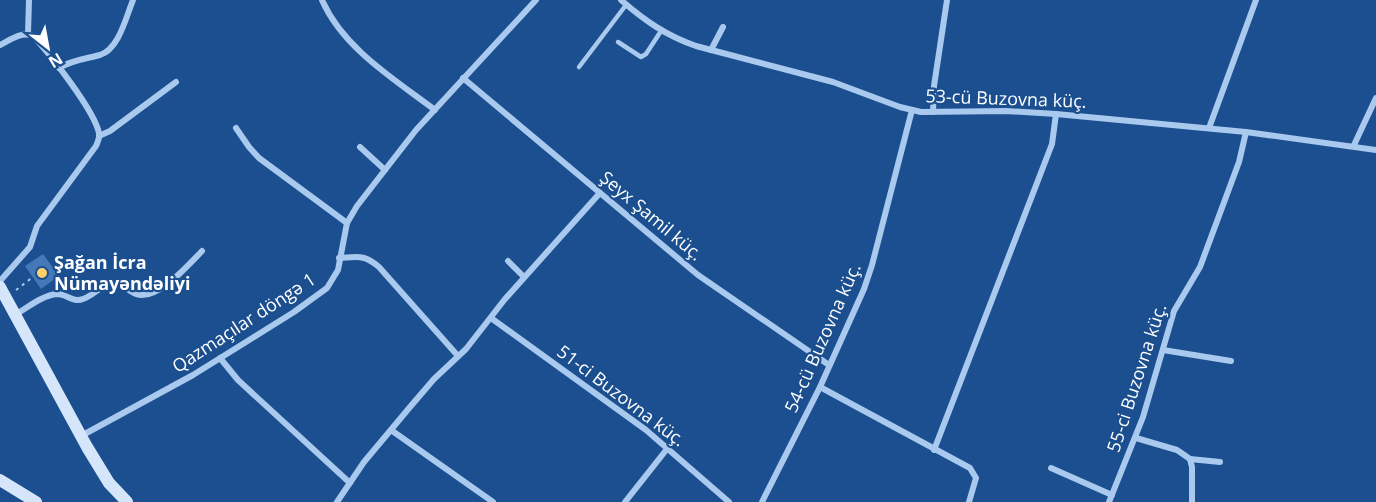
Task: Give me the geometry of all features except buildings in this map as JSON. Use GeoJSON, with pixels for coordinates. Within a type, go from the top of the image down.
{"type":"FeatureCollection","features":[{"type":"Feature","properties":{"kind":"street"},"geometry":{"type":"LineString","coordinates":[[28,34],[29,0]]}},
{"type":"Feature","properties":{"kind":"street"},"geometry":{"type":"LineString","coordinates":[[59,68],[67,63],[110,50],[133,0]]}},
{"type":"Feature","properties":{"kind":"street"},"geometry":{"type":"LineString","coordinates":[[322,0],[338,27],[356,47],[435,110]]}},
{"type":"Feature","properties":{"kind":"street","name":"Qazmaçılar döngə 1"},"geometry":{"type":"LineString","coordinates":[[81,436],[162,393],[294,312],[327,288],[336,276],[346,223],[385,170],[435,110],[536,0]]}},
{"type":"Feature","properties":{"kind":"street"},"geometry":{"type":"LineString","coordinates":[[933,112],[934,86],[947,0]]}},
{"type":"Feature","properties":{"kind":"street"},"geometry":{"type":"LineString","coordinates":[[1209,128],[1256,0]]}},
{"type":"Feature","properties":{"kind":"street","name":"53-cü Buzovna küç."},"geometry":{"type":"LineString","coordinates":[[623,2],[675,39],[833,82],[912,110],[1056,114],[1246,132],[1376,150]]}},
{"type":"Feature","properties":{"kind":"street"},"geometry":{"type":"LineString","coordinates":[[711,50],[723,27]]}},
{"type":"Feature","properties":{"kind":"street"},"geometry":{"type":"LineString","coordinates":[[0,45],[28,34],[33,36],[59,68],[95,123],[99,135],[96,146],[37,226],[30,247],[0,281]]}},
{"type":"Feature","properties":{"kind":"street","name":"Şeyx Şamil küç."},"geometry":{"type":"LineString","coordinates":[[463,78],[698,275],[829,365]]}},
{"type":"Feature","properties":{"kind":"street"},"geometry":{"type":"LineString","coordinates":[[99,135],[110,131],[176,82]]}},
{"type":"Feature","properties":{"kind":"street"},"geometry":{"type":"LineString","coordinates":[[1354,146],[1376,98]]}},
{"type":"Feature","properties":{"kind":"street","name":"54-cü Buzovna küç."},"geometry":{"type":"LineString","coordinates":[[762,502],[820,387],[864,289],[912,110]]}},
{"type":"Feature","properties":{"kind":"street"},"geometry":{"type":"LineString","coordinates":[[934,450],[1052,144],[1056,114]]}},
{"type":"Feature","properties":{"kind":"street"},"geometry":{"type":"LineString","coordinates":[[236,128],[259,158],[346,223]]}},
{"type":"Feature","properties":{"kind":"street","name":"55-ci Buzovna küç."},"geometry":{"type":"LineString","coordinates":[[1111,499],[1136,438],[1177,303],[1195,277],[1204,257],[1239,162],[1246,132]]}},
{"type":"Feature","properties":{"kind":"street"},"geometry":{"type":"LineString","coordinates":[[360,147],[385,170]]}},
{"type":"Feature","properties":{"kind":"street"},"geometry":{"type":"LineString","coordinates":[[337,502],[391,430],[434,379],[458,356],[524,277],[599,194]]}},
{"type":"Feature","properties":{"kind":"street"},"geometry":{"type":"LineString","coordinates":[[16,314],[49,296],[60,295],[71,300],[81,300],[108,284],[114,283],[135,294],[148,295],[171,281],[202,250]]}},
{"type":"Feature","properties":{"kind":"street"},"geometry":{"type":"LineString","coordinates":[[339,258],[362,256],[379,267],[458,356]]}},
{"type":"Feature","properties":{"kind":"street"},"geometry":{"type":"LineString","coordinates":[[508,261],[524,277]]}},
{"type":"Feature","properties":{"kind":"street"},"geometry":{"type":"LineString","coordinates":[[3,292],[81,436],[119,500]]}},
{"type":"Feature","properties":{"kind":"street","name":"51-ci Buzovna küç."},"geometry":{"type":"LineString","coordinates":[[491,318],[646,430],[729,502]]}},
{"type":"Feature","properties":{"kind":"street"},"geometry":{"type":"LineString","coordinates":[[1162,350],[1231,361]]}},
{"type":"Feature","properties":{"kind":"street"},"geometry":{"type":"LineString","coordinates":[[220,358],[238,380],[350,483]]}},
{"type":"Feature","properties":{"kind":"street"},"geometry":{"type":"LineString","coordinates":[[820,387],[970,468],[974,472],[976,483],[969,502]]}},
{"type":"Feature","properties":{"kind":"street"},"geometry":{"type":"LineString","coordinates":[[391,430],[493,502]]}},
{"type":"Feature","properties":{"kind":"street"},"geometry":{"type":"LineString","coordinates":[[1136,438],[1177,450],[1190,459],[1220,462]]}},
{"type":"Feature","properties":{"kind":"street"},"geometry":{"type":"LineString","coordinates":[[626,502],[667,448]]}},
{"type":"Feature","properties":{"kind":"street"},"geometry":{"type":"LineString","coordinates":[[1190,459],[1192,502]]}},
{"type":"Feature","properties":{"kind":"street"},"geometry":{"type":"LineString","coordinates":[[1051,468],[1111,499]]}},
{"type":"Feature","properties":{"kind":"street"},"geometry":{"type":"LineString","coordinates":[[0,480],[36,502]]}},
{"type":"Feature","properties":{"kind":"lane"},"geometry":{"type":"LineString","coordinates":[[579,67],[623,2]]}},
{"type":"Feature","properties":{"kind":"lane"},"geometry":{"type":"LineString","coordinates":[[618,42],[642,57],[661,31]]}},
{"type":"Feature","properties":{"kind":"path"},"geometry":{"type":"LineString","coordinates":[[3,292],[33,277]]}},
{"type":"Feature","properties":{"kind":"place","name":"Şağan İcra Nümayəndəliyi"},"geometry":{"type":"Point","coordinates":[42,273]}}]}
